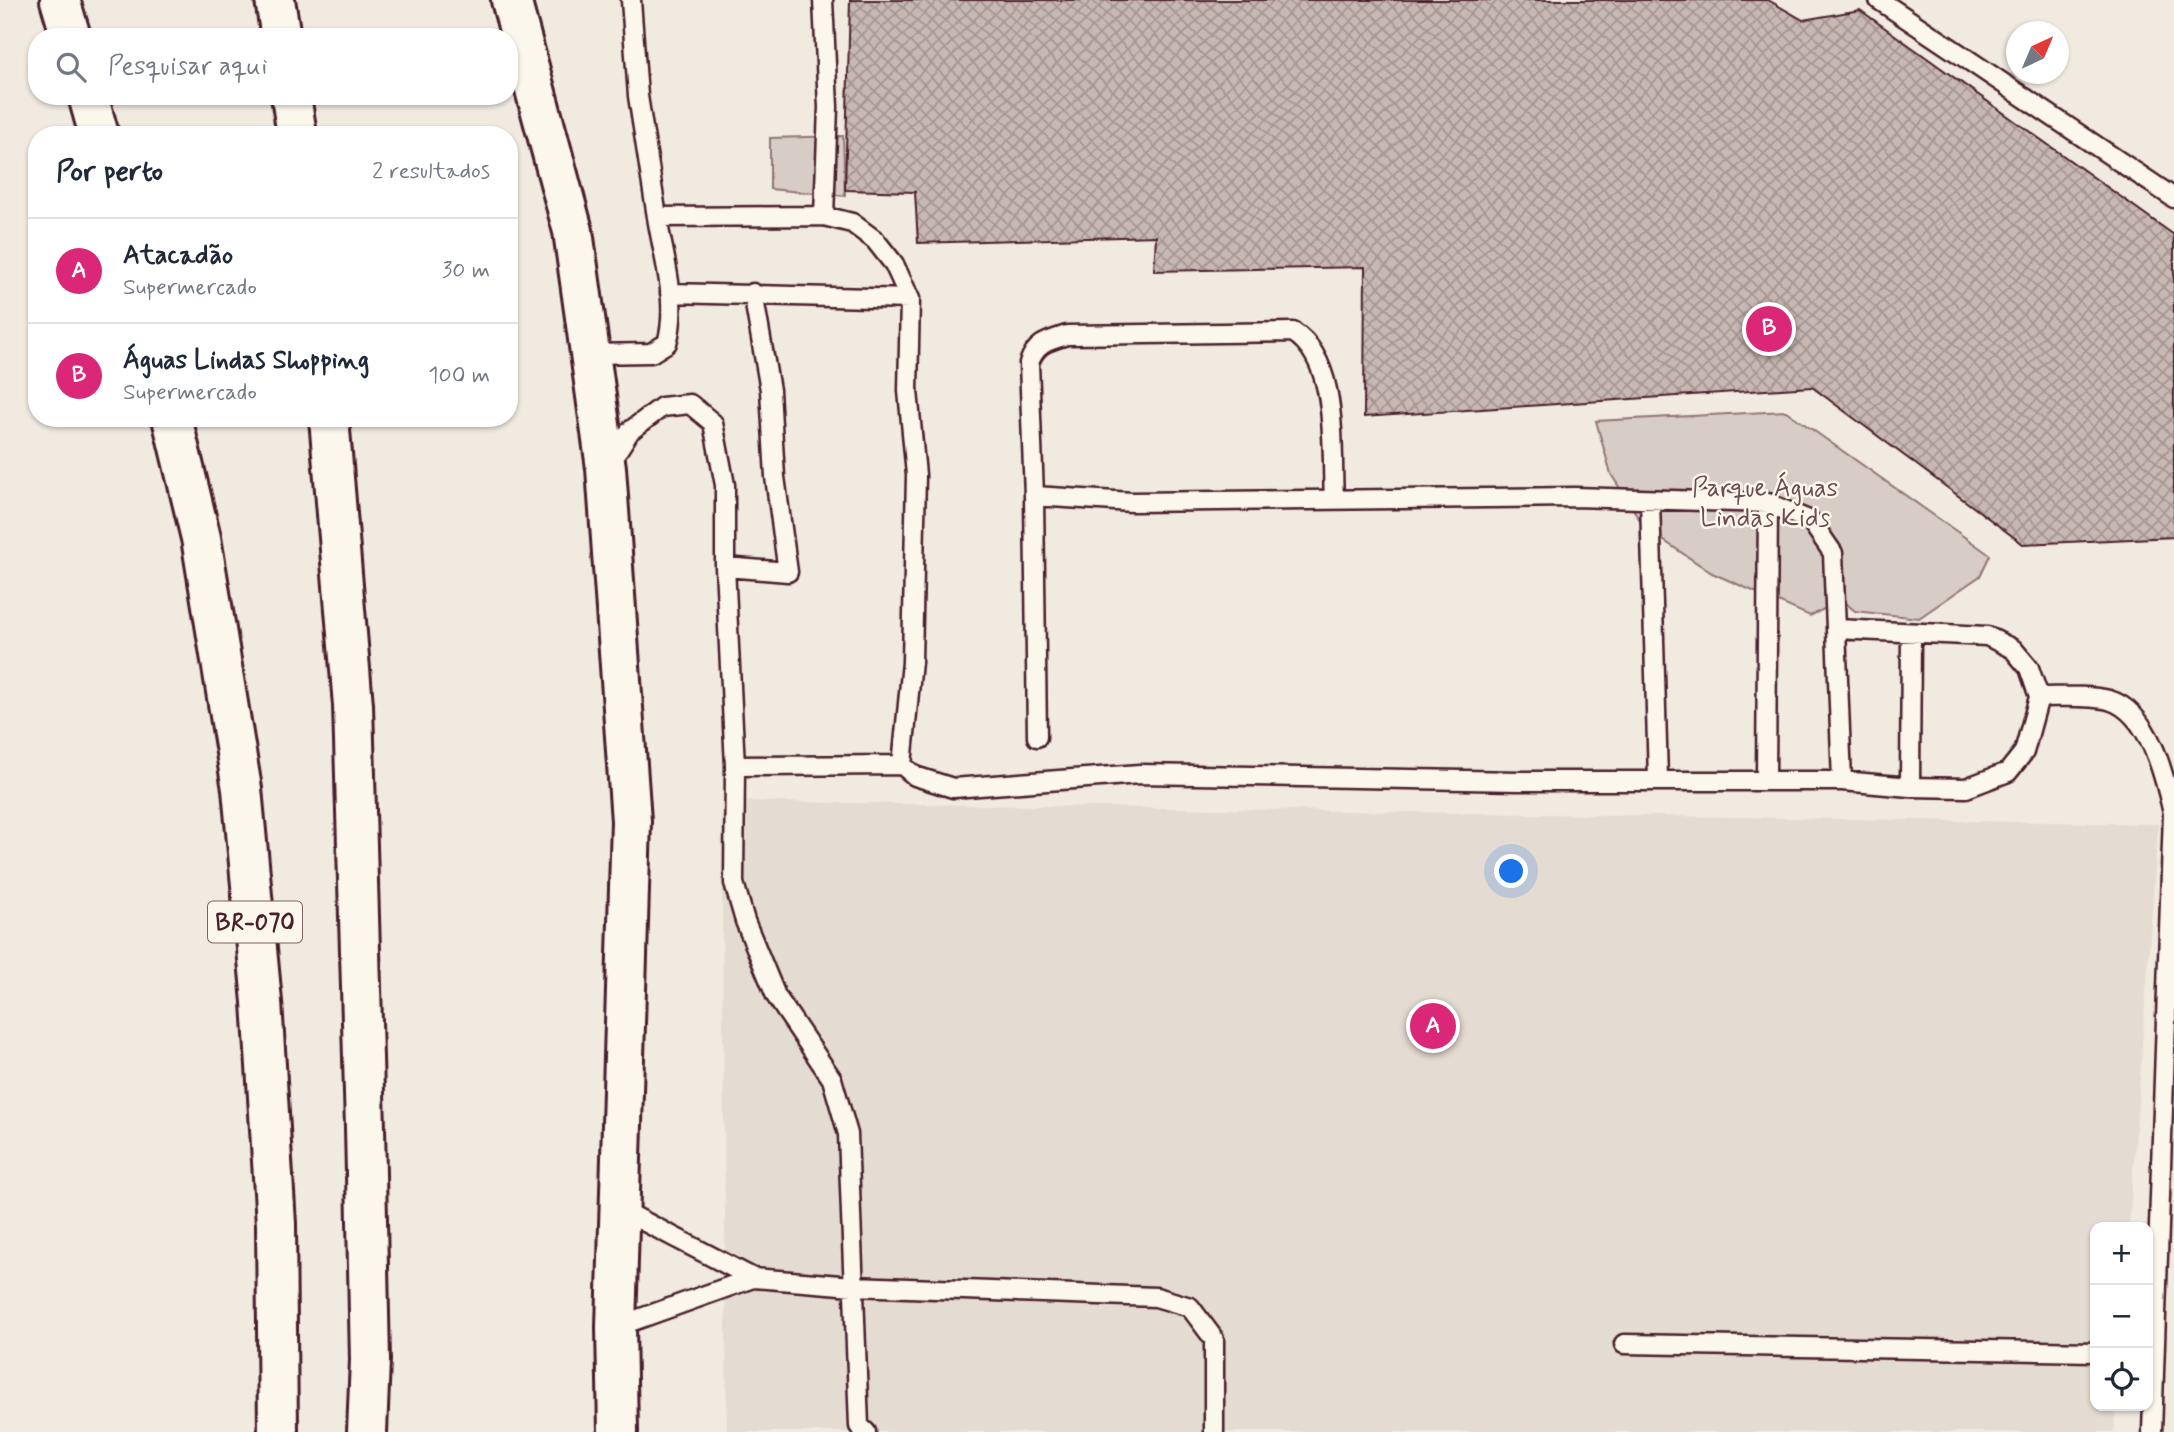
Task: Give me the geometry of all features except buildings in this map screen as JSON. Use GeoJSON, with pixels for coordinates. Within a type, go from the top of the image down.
{"type":"FeatureCollection","features":[{"type":"Feature","properties":{"kind":"main road"},"geometry":{"type":"LineString","coordinates":[[60,0],[68,28]]}},
{"type":"Feature","properties":{"kind":"main road"},"geometry":{"type":"LineString","coordinates":[[275,0],[280,28]]}},
{"type":"Feature","properties":{"kind":"main road"},"geometry":{"type":"LineString","coordinates":[[511,0],[573,231],[607,468],[631,821],[616,1327],[618,1432]]}},
{"type":"Feature","properties":{"kind":"main road"},"geometry":{"type":"LineString","coordinates":[[91,105],[96,126]]}},
{"type":"Feature","properties":{"kind":"main road"},"geometry":{"type":"LineString","coordinates":[[292,105],[296,126]]}},
{"type":"Feature","properties":{"kind":"main road","name":"BR-070"},"geometry":{"type":"LineString","coordinates":[[174,427],[201,538],[244,803],[262,1002],[276,1224],[278,1432]]}},
{"type":"Feature","properties":{"kind":"main road"},"geometry":{"type":"LineString","coordinates":[[330,427],[353,719],[370,1360],[367,1432]]}},
{"type":"Feature","properties":{"kind":"lane"},"geometry":{"type":"LineString","coordinates":[[589,354],[651,353],[667,342],[671,328],[670,293],[638,96],[631,0]]}},
{"type":"Feature","properties":{"kind":"lane"},"geometry":{"type":"LineString","coordinates":[[823,0],[828,107],[824,216]]}},
{"type":"Feature","properties":{"kind":"lane"},"geometry":{"type":"LineString","coordinates":[[1879,0],[2174,198]]}},
{"type":"Feature","properties":{"kind":"lane"},"geometry":{"type":"LineString","coordinates":[[657,216],[824,216],[852,223],[875,240],[894,264],[910,299],[908,391],[916,475],[916,569],[902,765]]}},
{"type":"Feature","properties":{"kind":"lane"},"geometry":{"type":"LineString","coordinates":[[670,293],[910,299]]}},
{"type":"Feature","properties":{"kind":"lane"},"geometry":{"type":"LineString","coordinates":[[725,567],[788,572],[775,477],[770,390],[753,293]]}},
{"type":"Feature","properties":{"kind":"lane"},"geometry":{"type":"LineString","coordinates":[[1037,737],[1034,496],[1029,363],[1033,350],[1041,343],[1067,335],[1293,332],[1305,340],[1326,380],[1334,499]]}},
{"type":"Feature","properties":{"kind":"lane"},"geometry":{"type":"LineString","coordinates":[[607,468],[630,431],[662,407],[690,404],[713,423],[725,485],[725,567],[736,766],[732,865],[745,921],[776,996],[832,1079],[848,1134],[859,1426],[866,1432]]}},
{"type":"Feature","properties":{"kind":"lane"},"geometry":{"type":"LineString","coordinates":[[1034,496],[1132,502],[1575,497],[1768,503],[1811,520],[1833,552],[1842,781]]}},
{"type":"Feature","properties":{"kind":"lane"},"geometry":{"type":"LineString","coordinates":[[1650,500],[1658,779]]}},
{"type":"Feature","properties":{"kind":"lane"},"geometry":{"type":"LineString","coordinates":[[1766,780],[1768,503]]}},
{"type":"Feature","properties":{"kind":"lane"},"geometry":{"type":"LineString","coordinates":[[736,766],[902,765],[915,776],[953,788],[1140,774],[1465,781],[1842,781],[1910,787],[1966,788],[2008,772],[2024,752],[2039,697],[2029,668],[2013,649],[1987,636],[1836,629]]}},
{"type":"Feature","properties":{"kind":"lane"},"geometry":{"type":"LineString","coordinates":[[1910,787],[1911,633]]}},
{"type":"Feature","properties":{"kind":"lane"},"geometry":{"type":"LineString","coordinates":[[2039,697],[2110,701],[2134,718],[2159,757],[2173,813],[2172,905],[2151,1348]]}},
{"type":"Feature","properties":{"kind":"lane"},"geometry":{"type":"LineString","coordinates":[[620,1209],[754,1278],[853,1286],[1156,1297],[1189,1307],[1214,1339],[1214,1432]]}},
{"type":"Feature","properties":{"kind":"lane"},"geometry":{"type":"LineString","coordinates":[[616,1327],[754,1278]]}},
{"type":"Feature","properties":{"kind":"lane"},"geometry":{"type":"LineString","coordinates":[[1624,1344],[2090,1352]]}},
{"type":"Feature","properties":{"kind":"lane"},"geometry":{"type":"LineString","coordinates":[[2152,1411],[2152,1432]]}},
{"type":"Feature","properties":{"kind":"shaded area"},"geometry":{"type":"Polygon","coordinates":[[[721,801],[2158,824],[2129,1222],[2090,1222],[2090,1411],[2116,1411],[2114,1432],[727,1432],[721,801]]]}},
{"type":"Feature","properties":{"kind":"green space"},"geometry":{"type":"Polygon","coordinates":[[[843,136],[845,196],[770,189],[770,138],[843,136]]]}},
{"type":"Feature","properties":{"kind":"green space","name":"Parque Águas Lindas Kids"},"geometry":{"type":"Polygon","coordinates":[[[1786,411],[1990,555],[1980,576],[1919,618],[1855,611],[1842,600],[1810,616],[1712,573],[1645,528],[1611,474],[1596,421],[1786,411]]]}},
{"type":"Feature","properties":{"kind":"place","name":"Águas Lindas Shopping"},"geometry":{"type":"Point","coordinates":[1769,329]}},
{"type":"Feature","properties":{"kind":"place","name":"Atacadão"},"geometry":{"type":"Point","coordinates":[1433,1026]}}]}
